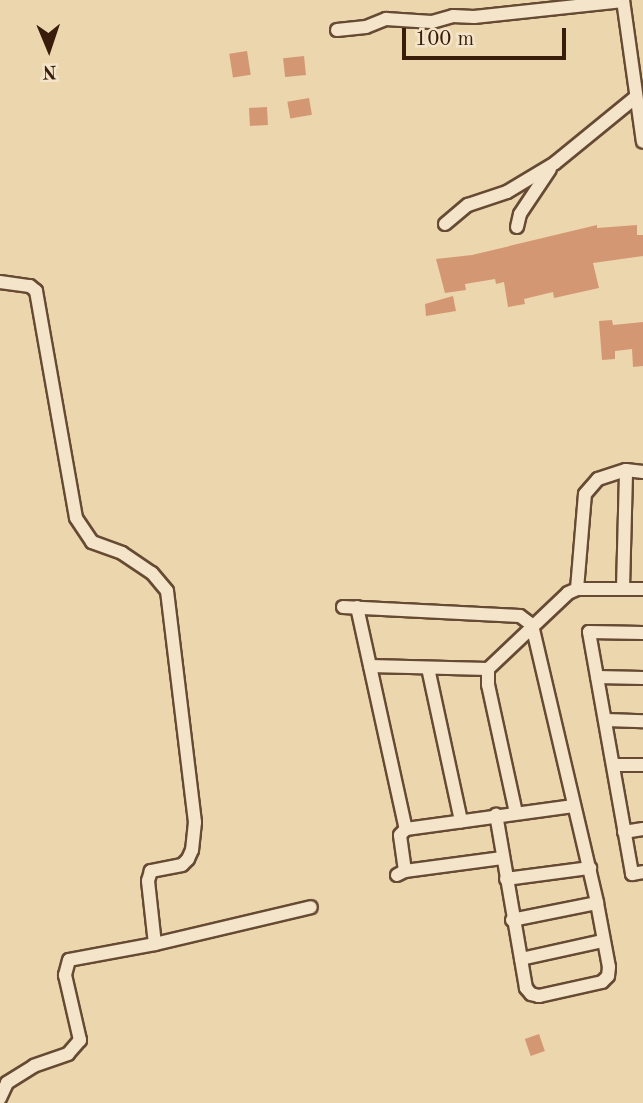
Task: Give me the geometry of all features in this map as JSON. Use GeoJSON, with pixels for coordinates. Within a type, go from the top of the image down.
{"type":"FeatureCollection","features":[{"type":"Feature","properties":{"kind":"street"},"geometry":{"type":"LineString","coordinates":[[337,30],[366,27],[386,19],[432,22],[453,16],[474,17],[623,0],[643,142]]}},
{"type":"Feature","properties":{"kind":"street"},"geometry":{"type":"LineString","coordinates":[[445,224],[468,205],[507,192],[555,163],[636,97]]}},
{"type":"Feature","properties":{"kind":"street"},"geometry":{"type":"LineString","coordinates":[[517,227],[520,214],[555,163]]}},
{"type":"Feature","properties":{"kind":"street"},"geometry":{"type":"LineString","coordinates":[[0,282],[30,286],[36,291],[76,519],[92,542],[122,553],[152,573],[167,591],[195,821],[192,850],[188,859],[182,864],[152,871],[148,881],[155,944]]}},
{"type":"Feature","properties":{"kind":"street"},"geometry":{"type":"LineString","coordinates":[[577,589],[585,494],[597,478],[626,470],[643,472]]}},
{"type":"Feature","properties":{"kind":"street"},"geometry":{"type":"LineString","coordinates":[[623,587],[626,470]]}},
{"type":"Feature","properties":{"kind":"street"},"geometry":{"type":"LineString","coordinates":[[516,813],[488,685],[488,669],[559,599],[577,589],[643,589]]}},
{"type":"Feature","properties":{"kind":"street"},"geometry":{"type":"LineString","coordinates":[[343,607],[520,616],[532,625],[597,903],[608,976],[603,982],[539,996],[531,994],[526,988],[512,920],[496,815]]}},
{"type":"Feature","properties":{"kind":"street"},"geometry":{"type":"LineString","coordinates":[[357,607],[406,829]]}},
{"type":"Feature","properties":{"kind":"street"},"geometry":{"type":"LineString","coordinates":[[643,633],[589,632],[632,874],[643,872]]}},
{"type":"Feature","properties":{"kind":"street"},"geometry":{"type":"LineString","coordinates":[[370,666],[488,669]]}},
{"type":"Feature","properties":{"kind":"street"},"geometry":{"type":"LineString","coordinates":[[428,668],[461,821]]}},
{"type":"Feature","properties":{"kind":"street"},"geometry":{"type":"LineString","coordinates":[[597,677],[643,678]]}},
{"type":"Feature","properties":{"kind":"street"},"geometry":{"type":"LineString","coordinates":[[606,720],[643,721]]}},
{"type":"Feature","properties":{"kind":"street"},"geometry":{"type":"LineString","coordinates":[[614,765],[643,765]]}},
{"type":"Feature","properties":{"kind":"street"},"geometry":{"type":"LineString","coordinates":[[502,858],[401,873],[400,835],[406,829],[573,806]]}},
{"type":"Feature","properties":{"kind":"street"},"geometry":{"type":"LineString","coordinates":[[624,832],[643,829]]}},
{"type":"Feature","properties":{"kind":"street"},"geometry":{"type":"LineString","coordinates":[[506,879],[590,868]]}},
{"type":"Feature","properties":{"kind":"street"},"geometry":{"type":"LineString","coordinates":[[512,920],[597,903]]}},
{"type":"Feature","properties":{"kind":"street"},"geometry":{"type":"LineString","coordinates":[[0,1098],[7,1083],[34,1066],[68,1054],[80,1040],[65,975],[69,960],[155,944],[311,907]]}},
{"type":"Feature","properties":{"kind":"street"},"geometry":{"type":"LineString","coordinates":[[521,959],[603,942]]}},
{"type":"Feature","properties":{"kind":"building"},"geometry":{"type":"Polygon","coordinates":[[[247,51],[251,75],[233,78],[229,54],[247,51]]]}},
{"type":"Feature","properties":{"kind":"building"},"geometry":{"type":"Polygon","coordinates":[[[304,56],[306,75],[285,77],[283,58],[304,56]]]}},
{"type":"Feature","properties":{"kind":"building"},"geometry":{"type":"Polygon","coordinates":[[[309,98],[312,115],[290,119],[287,102],[309,98]]]}},
{"type":"Feature","properties":{"kind":"building"},"geometry":{"type":"Polygon","coordinates":[[[267,107],[268,125],[250,126],[249,108],[267,107]]]}},
{"type":"Feature","properties":{"kind":"building"},"geometry":{"type":"Polygon","coordinates":[[[597,225],[597,228],[637,225],[637,235],[643,235],[643,256],[593,263],[599,288],[554,298],[553,292],[524,299],[525,304],[508,307],[504,282],[496,284],[495,279],[465,284],[466,290],[445,293],[436,259],[472,255],[597,225]]]}},
{"type":"Feature","properties":{"kind":"building"},"geometry":{"type":"Polygon","coordinates":[[[453,296],[456,311],[426,316],[425,304],[453,296]]]}},
{"type":"Feature","properties":{"kind":"building"},"geometry":{"type":"Polygon","coordinates":[[[612,320],[613,325],[643,322],[643,366],[633,367],[632,349],[615,351],[615,359],[602,360],[599,321],[612,320]]]}},
{"type":"Feature","properties":{"kind":"building"},"geometry":{"type":"Polygon","coordinates":[[[539,1034],[545,1051],[531,1056],[525,1039],[539,1034]]]}}]}
